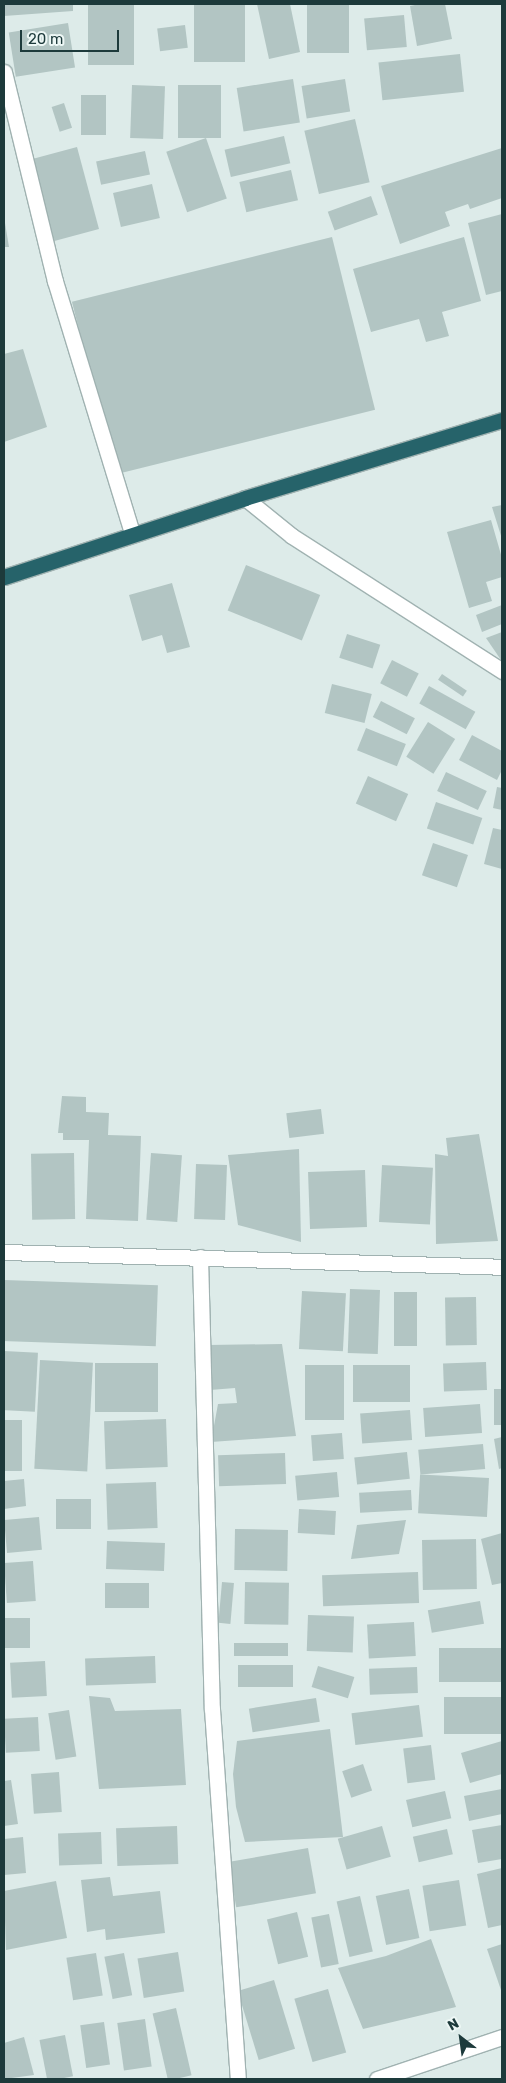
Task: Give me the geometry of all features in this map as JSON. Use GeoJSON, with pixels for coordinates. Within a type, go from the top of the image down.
{"type":"FeatureCollection","features":[{"type":"Feature","properties":{"kind":"highway"},"geometry":{"type":"LineString","coordinates":[[4,576],[245,498],[502,420]]}},
{"type":"Feature","properties":{"kind":"street"},"geometry":{"type":"LineString","coordinates":[[4,72],[55,281],[132,534]]}},
{"type":"Feature","properties":{"kind":"street"},"geometry":{"type":"LineString","coordinates":[[245,498],[292,536],[502,671]]}},
{"type":"Feature","properties":{"kind":"street"},"geometry":{"type":"LineString","coordinates":[[4,1252],[502,1266]]}},
{"type":"Feature","properties":{"kind":"street"},"geometry":{"type":"LineString","coordinates":[[200,1257],[212,1709],[238,2079]]}},
{"type":"Feature","properties":{"kind":"street"},"geometry":{"type":"LineString","coordinates":[[377,2079],[502,2037]]}},
{"type":"Feature","properties":{"kind":"building"},"geometry":{"type":"Polygon","coordinates":[[[4,4],[73,4],[73,11],[4,16],[4,4]]]}},
{"type":"Feature","properties":{"kind":"building"},"geometry":{"type":"Polygon","coordinates":[[[88,4],[134,4],[134,65],[88,65],[88,4]]]}},
{"type":"Feature","properties":{"kind":"building"},"geometry":{"type":"Polygon","coordinates":[[[194,4],[245,4],[245,62],[194,62],[194,4]]]}},
{"type":"Feature","properties":{"kind":"building"},"geometry":{"type":"Polygon","coordinates":[[[257,4],[290,4],[300,52],[269,59],[257,4]]]}},
{"type":"Feature","properties":{"kind":"building"},"geometry":{"type":"Polygon","coordinates":[[[307,4],[349,4],[349,53],[307,53],[307,4]]]}},
{"type":"Feature","properties":{"kind":"building"},"geometry":{"type":"Polygon","coordinates":[[[445,4],[452,39],[417,46],[410,6],[445,4]]]}},
{"type":"Feature","properties":{"kind":"building"},"geometry":{"type":"Polygon","coordinates":[[[404,15],[407,47],[367,50],[364,18],[404,15]]]}},
{"type":"Feature","properties":{"kind":"building"},"geometry":{"type":"Polygon","coordinates":[[[68,23],[75,67],[16,77],[9,32],[68,23]]]}},
{"type":"Feature","properties":{"kind":"building"},"geometry":{"type":"Polygon","coordinates":[[[185,25],[188,48],[160,51],[157,28],[185,25]]]}},
{"type":"Feature","properties":{"kind":"building"},"geometry":{"type":"Polygon","coordinates":[[[460,54],[464,92],[382,100],[378,63],[460,54]]]}},
{"type":"Feature","properties":{"kind":"building"},"geometry":{"type":"Polygon","coordinates":[[[293,79],[300,122],[244,131],[237,88],[293,79]]]}},
{"type":"Feature","properties":{"kind":"building"},"geometry":{"type":"Polygon","coordinates":[[[345,79],[350,112],[307,118],[302,86],[345,79]]]}},
{"type":"Feature","properties":{"kind":"building"},"geometry":{"type":"Polygon","coordinates":[[[132,85],[165,86],[163,139],[130,138],[132,85]]]}},
{"type":"Feature","properties":{"kind":"building"},"geometry":{"type":"Polygon","coordinates":[[[178,85],[221,85],[221,138],[178,138],[178,85]]]}},
{"type":"Feature","properties":{"kind":"building"},"geometry":{"type":"Polygon","coordinates":[[[81,95],[106,95],[106,135],[81,135],[81,95]]]}},
{"type":"Feature","properties":{"kind":"building"},"geometry":{"type":"Polygon","coordinates":[[[64,103],[72,128],[60,132],[52,107],[64,103]]]}},
{"type":"Feature","properties":{"kind":"building"},"geometry":{"type":"Polygon","coordinates":[[[355,119],[370,182],[319,194],[304,131],[355,119]]]}},
{"type":"Feature","properties":{"kind":"building"},"geometry":{"type":"Polygon","coordinates":[[[284,136],[290,163],[231,177],[225,150],[284,136]]]}},
{"type":"Feature","properties":{"kind":"building"},"geometry":{"type":"Polygon","coordinates":[[[206,138],[227,199],[187,212],[166,152],[206,138]]]}},
{"type":"Feature","properties":{"kind":"building"},"geometry":{"type":"Polygon","coordinates":[[[77,147],[99,229],[49,243],[27,160],[77,147]]]}},
{"type":"Feature","properties":{"kind":"building"},"geometry":{"type":"Polygon","coordinates":[[[502,148],[502,198],[470,209],[468,204],[445,212],[450,226],[400,244],[381,186],[502,148]]]}},
{"type":"Feature","properties":{"kind":"building"},"geometry":{"type":"Polygon","coordinates":[[[145,151],[150,174],[101,185],[96,161],[145,151]]]}},
{"type":"Feature","properties":{"kind":"building"},"geometry":{"type":"Polygon","coordinates":[[[291,170],[298,200],[246,212],[239,182],[291,170]]]}},
{"type":"Feature","properties":{"kind":"building"},"geometry":{"type":"Polygon","coordinates":[[[152,184],[160,218],[121,227],[113,193],[152,184]]]}},
{"type":"Feature","properties":{"kind":"building"},"geometry":{"type":"Polygon","coordinates":[[[371,196],[378,215],[335,231],[328,212],[371,196]]]}},
{"type":"Feature","properties":{"kind":"building"},"geometry":{"type":"Polygon","coordinates":[[[502,214],[502,291],[486,295],[468,223],[502,214]]]}},
{"type":"Feature","properties":{"kind":"building"},"geometry":{"type":"Polygon","coordinates":[[[4,217],[9,247],[4,247],[4,217]]]}},
{"type":"Feature","properties":{"kind":"building"},"geometry":{"type":"Polygon","coordinates":[[[332,237],[375,410],[115,475],[72,302],[332,237]]]}},
{"type":"Feature","properties":{"kind":"building"},"geometry":{"type":"Polygon","coordinates":[[[464,237],[481,301],[442,312],[449,336],[426,342],[419,319],[371,332],[353,269],[464,237]]]}},
{"type":"Feature","properties":{"kind":"building"},"geometry":{"type":"Polygon","coordinates":[[[23,349],[47,427],[4,442],[4,354],[23,349]]]}},
{"type":"Feature","properties":{"kind":"building"},"geometry":{"type":"Polygon","coordinates":[[[502,505],[502,539],[492,507],[502,505]]]}},
{"type":"Feature","properties":{"kind":"building"},"geometry":{"type":"Polygon","coordinates":[[[491,520],[502,558],[502,577],[486,582],[492,601],[469,608],[447,532],[491,520]]]}},
{"type":"Feature","properties":{"kind":"building"},"geometry":{"type":"Polygon","coordinates":[[[246,565],[320,595],[302,640],[228,610],[246,565]]]}},
{"type":"Feature","properties":{"kind":"building"},"geometry":{"type":"Polygon","coordinates":[[[172,583],[190,647],[167,653],[162,635],[142,641],[129,595],[172,583]]]}},
{"type":"Feature","properties":{"kind":"building"},"geometry":{"type":"Polygon","coordinates":[[[502,605],[502,624],[482,632],[476,615],[502,605]]]}},
{"type":"Feature","properties":{"kind":"building"},"geometry":{"type":"Polygon","coordinates":[[[502,632],[502,660],[501,660],[486,638],[502,632]]]}},
{"type":"Feature","properties":{"kind":"building"},"geometry":{"type":"Polygon","coordinates":[[[347,634],[380,645],[373,669],[339,658],[347,634]]]}},
{"type":"Feature","properties":{"kind":"building"},"geometry":{"type":"Polygon","coordinates":[[[392,660],[419,674],[407,697],[380,683],[392,660]]]}},
{"type":"Feature","properties":{"kind":"building"},"geometry":{"type":"Polygon","coordinates":[[[442,674],[467,691],[463,697],[438,680],[442,674]]]}},
{"type":"Feature","properties":{"kind":"building"},"geometry":{"type":"Polygon","coordinates":[[[332,684],[372,694],[365,723],[325,713],[332,684]]]}},
{"type":"Feature","properties":{"kind":"building"},"geometry":{"type":"Polygon","coordinates":[[[429,686],[475,712],[466,729],[419,703],[429,686]]]}},
{"type":"Feature","properties":{"kind":"building"},"geometry":{"type":"Polygon","coordinates":[[[381,701],[415,718],[407,734],[373,717],[381,701]]]}},
{"type":"Feature","properties":{"kind":"building"},"geometry":{"type":"Polygon","coordinates":[[[428,722],[455,739],[433,774],[406,757],[428,722]]]}},
{"type":"Feature","properties":{"kind":"building"},"geometry":{"type":"Polygon","coordinates":[[[366,728],[406,744],[397,766],[357,750],[366,728]]]}},
{"type":"Feature","properties":{"kind":"building"},"geometry":{"type":"Polygon","coordinates":[[[472,735],[502,751],[502,770],[497,780],[459,760],[472,735]]]}},
{"type":"Feature","properties":{"kind":"building"},"geometry":{"type":"Polygon","coordinates":[[[446,772],[487,791],[478,810],[437,791],[446,772]]]}},
{"type":"Feature","properties":{"kind":"building"},"geometry":{"type":"Polygon","coordinates":[[[368,776],[408,794],[396,821],[356,803],[368,776]]]}},
{"type":"Feature","properties":{"kind":"building"},"geometry":{"type":"Polygon","coordinates":[[[497,787],[502,788],[502,810],[493,808],[497,787]]]}},
{"type":"Feature","properties":{"kind":"building"},"geometry":{"type":"Polygon","coordinates":[[[436,802],[482,818],[473,844],[427,828],[436,802]]]}},
{"type":"Feature","properties":{"kind":"building"},"geometry":{"type":"Polygon","coordinates":[[[493,828],[502,830],[502,869],[484,864],[493,828]]]}},
{"type":"Feature","properties":{"kind":"building"},"geometry":{"type":"Polygon","coordinates":[[[433,843],[468,855],[457,887],[422,875],[433,843]]]}},
{"type":"Feature","properties":{"kind":"building"},"geometry":{"type":"Polygon","coordinates":[[[62,1096],[86,1097],[86,1112],[109,1113],[108,1135],[141,1136],[138,1221],[86,1219],[89,1140],[63,1140],[63,1133],[58,1133],[62,1096]]]}},
{"type":"Feature","properties":{"kind":"building"},"geometry":{"type":"Polygon","coordinates":[[[321,1109],[324,1134],[289,1138],[286,1113],[321,1109]]]}},
{"type":"Feature","properties":{"kind":"building"},"geometry":{"type":"Polygon","coordinates":[[[479,1134],[498,1241],[436,1244],[435,1154],[448,1156],[446,1138],[479,1134]]]}},
{"type":"Feature","properties":{"kind":"building"},"geometry":{"type":"Polygon","coordinates":[[[299,1149],[301,1242],[238,1225],[228,1155],[299,1149]]]}},
{"type":"Feature","properties":{"kind":"building"},"geometry":{"type":"Polygon","coordinates":[[[74,1153],[75,1219],[32,1220],[31,1154],[74,1153]]]}},
{"type":"Feature","properties":{"kind":"building"},"geometry":{"type":"Polygon","coordinates":[[[151,1153],[182,1155],[177,1222],[146,1220],[151,1153]]]}},
{"type":"Feature","properties":{"kind":"building"},"geometry":{"type":"Polygon","coordinates":[[[196,1164],[227,1165],[225,1220],[194,1219],[196,1164]]]}},
{"type":"Feature","properties":{"kind":"building"},"geometry":{"type":"Polygon","coordinates":[[[382,1165],[433,1168],[430,1225],[379,1222],[382,1165]]]}},
{"type":"Feature","properties":{"kind":"building"},"geometry":{"type":"Polygon","coordinates":[[[365,1170],[367,1227],[310,1229],[308,1172],[365,1170]]]}},
{"type":"Feature","properties":{"kind":"building"},"geometry":{"type":"Polygon","coordinates":[[[4,1280],[158,1285],[156,1346],[4,1341],[4,1280]]]}},
{"type":"Feature","properties":{"kind":"building"},"geometry":{"type":"Polygon","coordinates":[[[350,1289],[380,1290],[378,1354],[348,1353],[350,1289]]]}},
{"type":"Feature","properties":{"kind":"building"},"geometry":{"type":"Polygon","coordinates":[[[302,1291],[346,1293],[343,1351],[299,1349],[302,1291]]]}},
{"type":"Feature","properties":{"kind":"building"},"geometry":{"type":"Polygon","coordinates":[[[394,1292],[417,1292],[417,1346],[394,1346],[394,1292]]]}},
{"type":"Feature","properties":{"kind":"building"},"geometry":{"type":"Polygon","coordinates":[[[476,1297],[477,1345],[446,1346],[445,1298],[476,1297]]]}},
{"type":"Feature","properties":{"kind":"building"},"geometry":{"type":"Polygon","coordinates":[[[282,1344],[296,1436],[211,1442],[218,1404],[237,1403],[235,1388],[210,1390],[209,1345],[282,1344]]]}},
{"type":"Feature","properties":{"kind":"building"},"geometry":{"type":"Polygon","coordinates":[[[4,1351],[38,1353],[35,1412],[4,1410],[4,1351]]]}},
{"type":"Feature","properties":{"kind":"building"},"geometry":{"type":"Polygon","coordinates":[[[40,1360],[93,1363],[87,1472],[34,1469],[40,1360]]]}},
{"type":"Feature","properties":{"kind":"building"},"geometry":{"type":"Polygon","coordinates":[[[486,1362],[487,1390],[444,1391],[443,1364],[486,1362]]]}},
{"type":"Feature","properties":{"kind":"building"},"geometry":{"type":"Polygon","coordinates":[[[95,1363],[158,1363],[158,1412],[95,1412],[95,1363]]]}},
{"type":"Feature","properties":{"kind":"building"},"geometry":{"type":"Polygon","coordinates":[[[305,1365],[344,1365],[344,1420],[305,1420],[305,1365]]]}},
{"type":"Feature","properties":{"kind":"building"},"geometry":{"type":"Polygon","coordinates":[[[353,1365],[410,1365],[410,1402],[353,1402],[353,1365]]]}},
{"type":"Feature","properties":{"kind":"building"},"geometry":{"type":"Polygon","coordinates":[[[494,1389],[502,1389],[502,1425],[494,1425],[494,1389]]]}},
{"type":"Feature","properties":{"kind":"building"},"geometry":{"type":"Polygon","coordinates":[[[480,1404],[482,1433],[425,1437],[423,1408],[480,1404]]]}},
{"type":"Feature","properties":{"kind":"building"},"geometry":{"type":"Polygon","coordinates":[[[410,1410],[412,1440],[362,1443],[360,1413],[410,1410]]]}},
{"type":"Feature","properties":{"kind":"building"},"geometry":{"type":"Polygon","coordinates":[[[166,1419],[168,1467],[106,1469],[104,1421],[166,1419]]]}},
{"type":"Feature","properties":{"kind":"building"},"geometry":{"type":"Polygon","coordinates":[[[4,1420],[22,1420],[22,1471],[4,1471],[4,1420]]]}},
{"type":"Feature","properties":{"kind":"building"},"geometry":{"type":"Polygon","coordinates":[[[342,1433],[344,1459],[313,1461],[311,1435],[342,1433]]]}},
{"type":"Feature","properties":{"kind":"building"},"geometry":{"type":"Polygon","coordinates":[[[502,1437],[502,1468],[499,1469],[494,1439],[502,1437]]]}},
{"type":"Feature","properties":{"kind":"building"},"geometry":{"type":"Polygon","coordinates":[[[483,1444],[485,1469],[420,1475],[418,1450],[483,1444]]]}},
{"type":"Feature","properties":{"kind":"building"},"geometry":{"type":"Polygon","coordinates":[[[407,1452],[410,1479],[357,1484],[354,1458],[407,1452]]]}},
{"type":"Feature","properties":{"kind":"building"},"geometry":{"type":"Polygon","coordinates":[[[285,1453],[286,1484],[219,1486],[218,1455],[285,1453]]]}},
{"type":"Feature","properties":{"kind":"building"},"geometry":{"type":"Polygon","coordinates":[[[337,1472],[339,1497],[297,1501],[295,1476],[337,1472]]]}},
{"type":"Feature","properties":{"kind":"building"},"geometry":{"type":"Polygon","coordinates":[[[420,1474],[489,1478],[487,1517],[418,1513],[420,1474]]]}},
{"type":"Feature","properties":{"kind":"building"},"geometry":{"type":"Polygon","coordinates":[[[24,1479],[26,1506],[4,1509],[4,1481],[24,1479]]]}},
{"type":"Feature","properties":{"kind":"building"},"geometry":{"type":"Polygon","coordinates":[[[156,1482],[158,1528],[108,1530],[106,1484],[156,1482]]]}},
{"type":"Feature","properties":{"kind":"building"},"geometry":{"type":"Polygon","coordinates":[[[411,1490],[412,1510],[360,1513],[359,1493],[411,1490]]]}},
{"type":"Feature","properties":{"kind":"building"},"geometry":{"type":"Polygon","coordinates":[[[56,1499],[91,1499],[91,1529],[56,1529],[56,1499]]]}},
{"type":"Feature","properties":{"kind":"building"},"geometry":{"type":"Polygon","coordinates":[[[299,1509],[336,1511],[335,1535],[298,1533],[299,1509]]]}},
{"type":"Feature","properties":{"kind":"building"},"geometry":{"type":"Polygon","coordinates":[[[39,1517],[42,1550],[7,1553],[4,1520],[39,1517]]]}},
{"type":"Feature","properties":{"kind":"building"},"geometry":{"type":"Polygon","coordinates":[[[406,1520],[399,1554],[351,1559],[357,1525],[406,1520]]]}},
{"type":"Feature","properties":{"kind":"building"},"geometry":{"type":"Polygon","coordinates":[[[235,1529],[288,1530],[287,1571],[234,1570],[235,1529]]]}},
{"type":"Feature","properties":{"kind":"building"},"geometry":{"type":"Polygon","coordinates":[[[502,1533],[502,1583],[492,1585],[481,1539],[502,1533]]]}},
{"type":"Feature","properties":{"kind":"building"},"geometry":{"type":"Polygon","coordinates":[[[476,1539],[477,1589],[423,1590],[422,1540],[476,1539]]]}},
{"type":"Feature","properties":{"kind":"building"},"geometry":{"type":"Polygon","coordinates":[[[107,1541],[165,1543],[164,1571],[106,1569],[107,1541]]]}},
{"type":"Feature","properties":{"kind":"building"},"geometry":{"type":"Polygon","coordinates":[[[33,1561],[36,1601],[7,1603],[4,1563],[33,1561]]]}},
{"type":"Feature","properties":{"kind":"building"},"geometry":{"type":"Polygon","coordinates":[[[418,1572],[419,1603],[323,1606],[322,1575],[418,1572]]]}},
{"type":"Feature","properties":{"kind":"building"},"geometry":{"type":"Polygon","coordinates":[[[222,1582],[234,1583],[230,1624],[218,1623],[222,1582]]]}},
{"type":"Feature","properties":{"kind":"building"},"geometry":{"type":"Polygon","coordinates":[[[245,1582],[289,1583],[288,1625],[244,1624],[245,1582]]]}},
{"type":"Feature","properties":{"kind":"building"},"geometry":{"type":"Polygon","coordinates":[[[105,1583],[149,1583],[149,1608],[105,1608],[105,1583]]]}},
{"type":"Feature","properties":{"kind":"building"},"geometry":{"type":"Polygon","coordinates":[[[480,1601],[484,1624],[432,1633],[428,1610],[480,1601]]]}},
{"type":"Feature","properties":{"kind":"building"},"geometry":{"type":"Polygon","coordinates":[[[308,1615],[354,1617],[353,1653],[307,1651],[308,1615]]]}},
{"type":"Feature","properties":{"kind":"building"},"geometry":{"type":"Polygon","coordinates":[[[4,1618],[30,1618],[30,1648],[4,1648],[4,1618]]]}},
{"type":"Feature","properties":{"kind":"building"},"geometry":{"type":"Polygon","coordinates":[[[414,1622],[416,1656],[369,1658],[367,1624],[414,1622]]]}},
{"type":"Feature","properties":{"kind":"building"},"geometry":{"type":"Polygon","coordinates":[[[234,1643],[288,1643],[288,1656],[234,1656],[234,1643]]]}},
{"type":"Feature","properties":{"kind":"building"},"geometry":{"type":"Polygon","coordinates":[[[439,1648],[502,1648],[502,1682],[439,1682],[439,1648]]]}},
{"type":"Feature","properties":{"kind":"building"},"geometry":{"type":"Polygon","coordinates":[[[155,1656],[156,1683],[86,1685],[85,1658],[155,1656]]]}},
{"type":"Feature","properties":{"kind":"building"},"geometry":{"type":"Polygon","coordinates":[[[45,1661],[47,1696],[12,1698],[10,1663],[45,1661]]]}},
{"type":"Feature","properties":{"kind":"building"},"geometry":{"type":"Polygon","coordinates":[[[238,1665],[293,1665],[293,1687],[238,1687],[238,1665]]]}},
{"type":"Feature","properties":{"kind":"building"},"geometry":{"type":"Polygon","coordinates":[[[318,1666],[354,1677],[348,1698],[312,1687],[318,1666]]]}},
{"type":"Feature","properties":{"kind":"building"},"geometry":{"type":"Polygon","coordinates":[[[417,1667],[418,1693],[370,1695],[369,1669],[417,1667]]]}},
{"type":"Feature","properties":{"kind":"building"},"geometry":{"type":"Polygon","coordinates":[[[89,1696],[110,1698],[115,1711],[181,1709],[186,1785],[99,1789],[89,1696]]]}},
{"type":"Feature","properties":{"kind":"building"},"geometry":{"type":"Polygon","coordinates":[[[444,1697],[502,1697],[502,1734],[444,1734],[444,1697]]]}},
{"type":"Feature","properties":{"kind":"building"},"geometry":{"type":"Polygon","coordinates":[[[316,1698],[320,1722],[253,1732],[249,1709],[316,1698]]]}},
{"type":"Feature","properties":{"kind":"building"},"geometry":{"type":"Polygon","coordinates":[[[419,1705],[423,1737],[355,1745],[352,1713],[419,1705]]]}},
{"type":"Feature","properties":{"kind":"building"},"geometry":{"type":"Polygon","coordinates":[[[69,1710],[76,1756],[56,1760],[48,1713],[69,1710]]]}},
{"type":"Feature","properties":{"kind":"building"},"geometry":{"type":"Polygon","coordinates":[[[38,1717],[40,1751],[6,1753],[4,1719],[38,1717]]]}},
{"type":"Feature","properties":{"kind":"building"},"geometry":{"type":"Polygon","coordinates":[[[330,1729],[343,1837],[245,1842],[236,1807],[233,1774],[237,1741],[330,1729]]]}},
{"type":"Feature","properties":{"kind":"building"},"geometry":{"type":"Polygon","coordinates":[[[502,1741],[502,1774],[470,1783],[461,1753],[502,1741]]]}},
{"type":"Feature","properties":{"kind":"building"},"geometry":{"type":"Polygon","coordinates":[[[431,1745],[435,1780],[407,1783],[403,1748],[431,1745]]]}},
{"type":"Feature","properties":{"kind":"building"},"geometry":{"type":"Polygon","coordinates":[[[363,1764],[372,1790],[351,1798],[342,1771],[363,1764]]]}},
{"type":"Feature","properties":{"kind":"building"},"geometry":{"type":"Polygon","coordinates":[[[59,1772],[62,1812],[34,1814],[31,1774],[59,1772]]]}},
{"type":"Feature","properties":{"kind":"building"},"geometry":{"type":"Polygon","coordinates":[[[11,1780],[18,1824],[4,1826],[4,1781],[11,1780]]]}},
{"type":"Feature","properties":{"kind":"building"},"geometry":{"type":"Polygon","coordinates":[[[502,1789],[502,1814],[469,1821],[464,1796],[502,1789]]]}},
{"type":"Feature","properties":{"kind":"building"},"geometry":{"type":"Polygon","coordinates":[[[445,1791],[451,1818],[412,1827],[406,1800],[445,1791]]]}},
{"type":"Feature","properties":{"kind":"building"},"geometry":{"type":"Polygon","coordinates":[[[502,1825],[502,1859],[478,1863],[472,1830],[502,1825]]]}},
{"type":"Feature","properties":{"kind":"building"},"geometry":{"type":"Polygon","coordinates":[[[177,1826],[178,1864],[117,1866],[116,1828],[177,1826]]]}},
{"type":"Feature","properties":{"kind":"building"},"geometry":{"type":"Polygon","coordinates":[[[382,1826],[391,1857],[347,1869],[338,1839],[382,1826]]]}},
{"type":"Feature","properties":{"kind":"building"},"geometry":{"type":"Polygon","coordinates":[[[447,1829],[453,1854],[419,1862],[413,1837],[447,1829]]]}},
{"type":"Feature","properties":{"kind":"building"},"geometry":{"type":"Polygon","coordinates":[[[101,1832],[102,1864],[59,1865],[58,1834],[101,1832]]]}},
{"type":"Feature","properties":{"kind":"building"},"geometry":{"type":"Polygon","coordinates":[[[23,1837],[26,1873],[4,1875],[4,1839],[23,1837]]]}},
{"type":"Feature","properties":{"kind":"building"},"geometry":{"type":"Polygon","coordinates":[[[308,1848],[316,1893],[236,1907],[228,1862],[308,1848]]]}},
{"type":"Feature","properties":{"kind":"building"},"geometry":{"type":"Polygon","coordinates":[[[502,1868],[502,1925],[488,1928],[477,1874],[502,1868]]]}},
{"type":"Feature","properties":{"kind":"building"},"geometry":{"type":"Polygon","coordinates":[[[110,1877],[113,1896],[160,1891],[165,1933],[106,1940],[105,1929],[87,1932],[81,1880],[110,1877]]]}},
{"type":"Feature","properties":{"kind":"building"},"geometry":{"type":"Polygon","coordinates":[[[459,1880],[466,1925],[430,1931],[422,1886],[459,1880]]]}},
{"type":"Feature","properties":{"kind":"building"},"geometry":{"type":"Polygon","coordinates":[[[56,1881],[67,1938],[6,1950],[4,1891],[56,1881]]]}},
{"type":"Feature","properties":{"kind":"building"},"geometry":{"type":"Polygon","coordinates":[[[409,1889],[419,1938],[386,1945],[376,1896],[409,1889]]]}},
{"type":"Feature","properties":{"kind":"building"},"geometry":{"type":"Polygon","coordinates":[[[360,1896],[373,1952],[349,1957],[337,1901],[360,1896]]]}},
{"type":"Feature","properties":{"kind":"building"},"geometry":{"type":"Polygon","coordinates":[[[297,1912],[308,1957],[278,1964],[267,1919],[297,1912]]]}},
{"type":"Feature","properties":{"kind":"building"},"geometry":{"type":"Polygon","coordinates":[[[329,1914],[339,1964],[321,1967],[311,1917],[329,1914]]]}},
{"type":"Feature","properties":{"kind":"building"},"geometry":{"type":"Polygon","coordinates":[[[431,1939],[456,2007],[363,2029],[338,1968],[386,1956],[431,1939]]]}},
{"type":"Feature","properties":{"kind":"building"},"geometry":{"type":"Polygon","coordinates":[[[502,1944],[502,1993],[487,1949],[502,1944]]]}},
{"type":"Feature","properties":{"kind":"building"},"geometry":{"type":"Polygon","coordinates":[[[178,1952],[184,1992],[144,1998],[138,1958],[178,1952]]]}},
{"type":"Feature","properties":{"kind":"building"},"geometry":{"type":"Polygon","coordinates":[[[96,1953],[103,1995],[73,2000],[66,1958],[96,1953]]]}},
{"type":"Feature","properties":{"kind":"building"},"geometry":{"type":"Polygon","coordinates":[[[124,1953],[132,1995],[113,1999],[104,1957],[124,1953]]]}},
{"type":"Feature","properties":{"kind":"building"},"geometry":{"type":"Polygon","coordinates":[[[274,1980],[295,2049],[259,2060],[238,1991],[274,1980]]]}},
{"type":"Feature","properties":{"kind":"building"},"geometry":{"type":"Polygon","coordinates":[[[328,1989],[346,2052],[313,2062],[294,1999],[328,1989]]]}},
{"type":"Feature","properties":{"kind":"building"},"geometry":{"type":"Polygon","coordinates":[[[176,2008],[192,2075],[168,2079],[153,2013],[176,2008]]]}},
{"type":"Feature","properties":{"kind":"building"},"geometry":{"type":"Polygon","coordinates":[[[145,2019],[152,2067],[124,2070],[117,2023],[145,2019]]]}},
{"type":"Feature","properties":{"kind":"building"},"geometry":{"type":"Polygon","coordinates":[[[104,2022],[110,2065],[86,2068],[80,2025],[104,2022]]]}},
{"type":"Feature","properties":{"kind":"building"},"geometry":{"type":"Polygon","coordinates":[[[65,2035],[73,2076],[47,2079],[39,2040],[65,2035]]]}},
{"type":"Feature","properties":{"kind":"building"},"geometry":{"type":"Polygon","coordinates":[[[24,2037],[34,2075],[4,2079],[4,2043],[24,2037]]]}}]}
